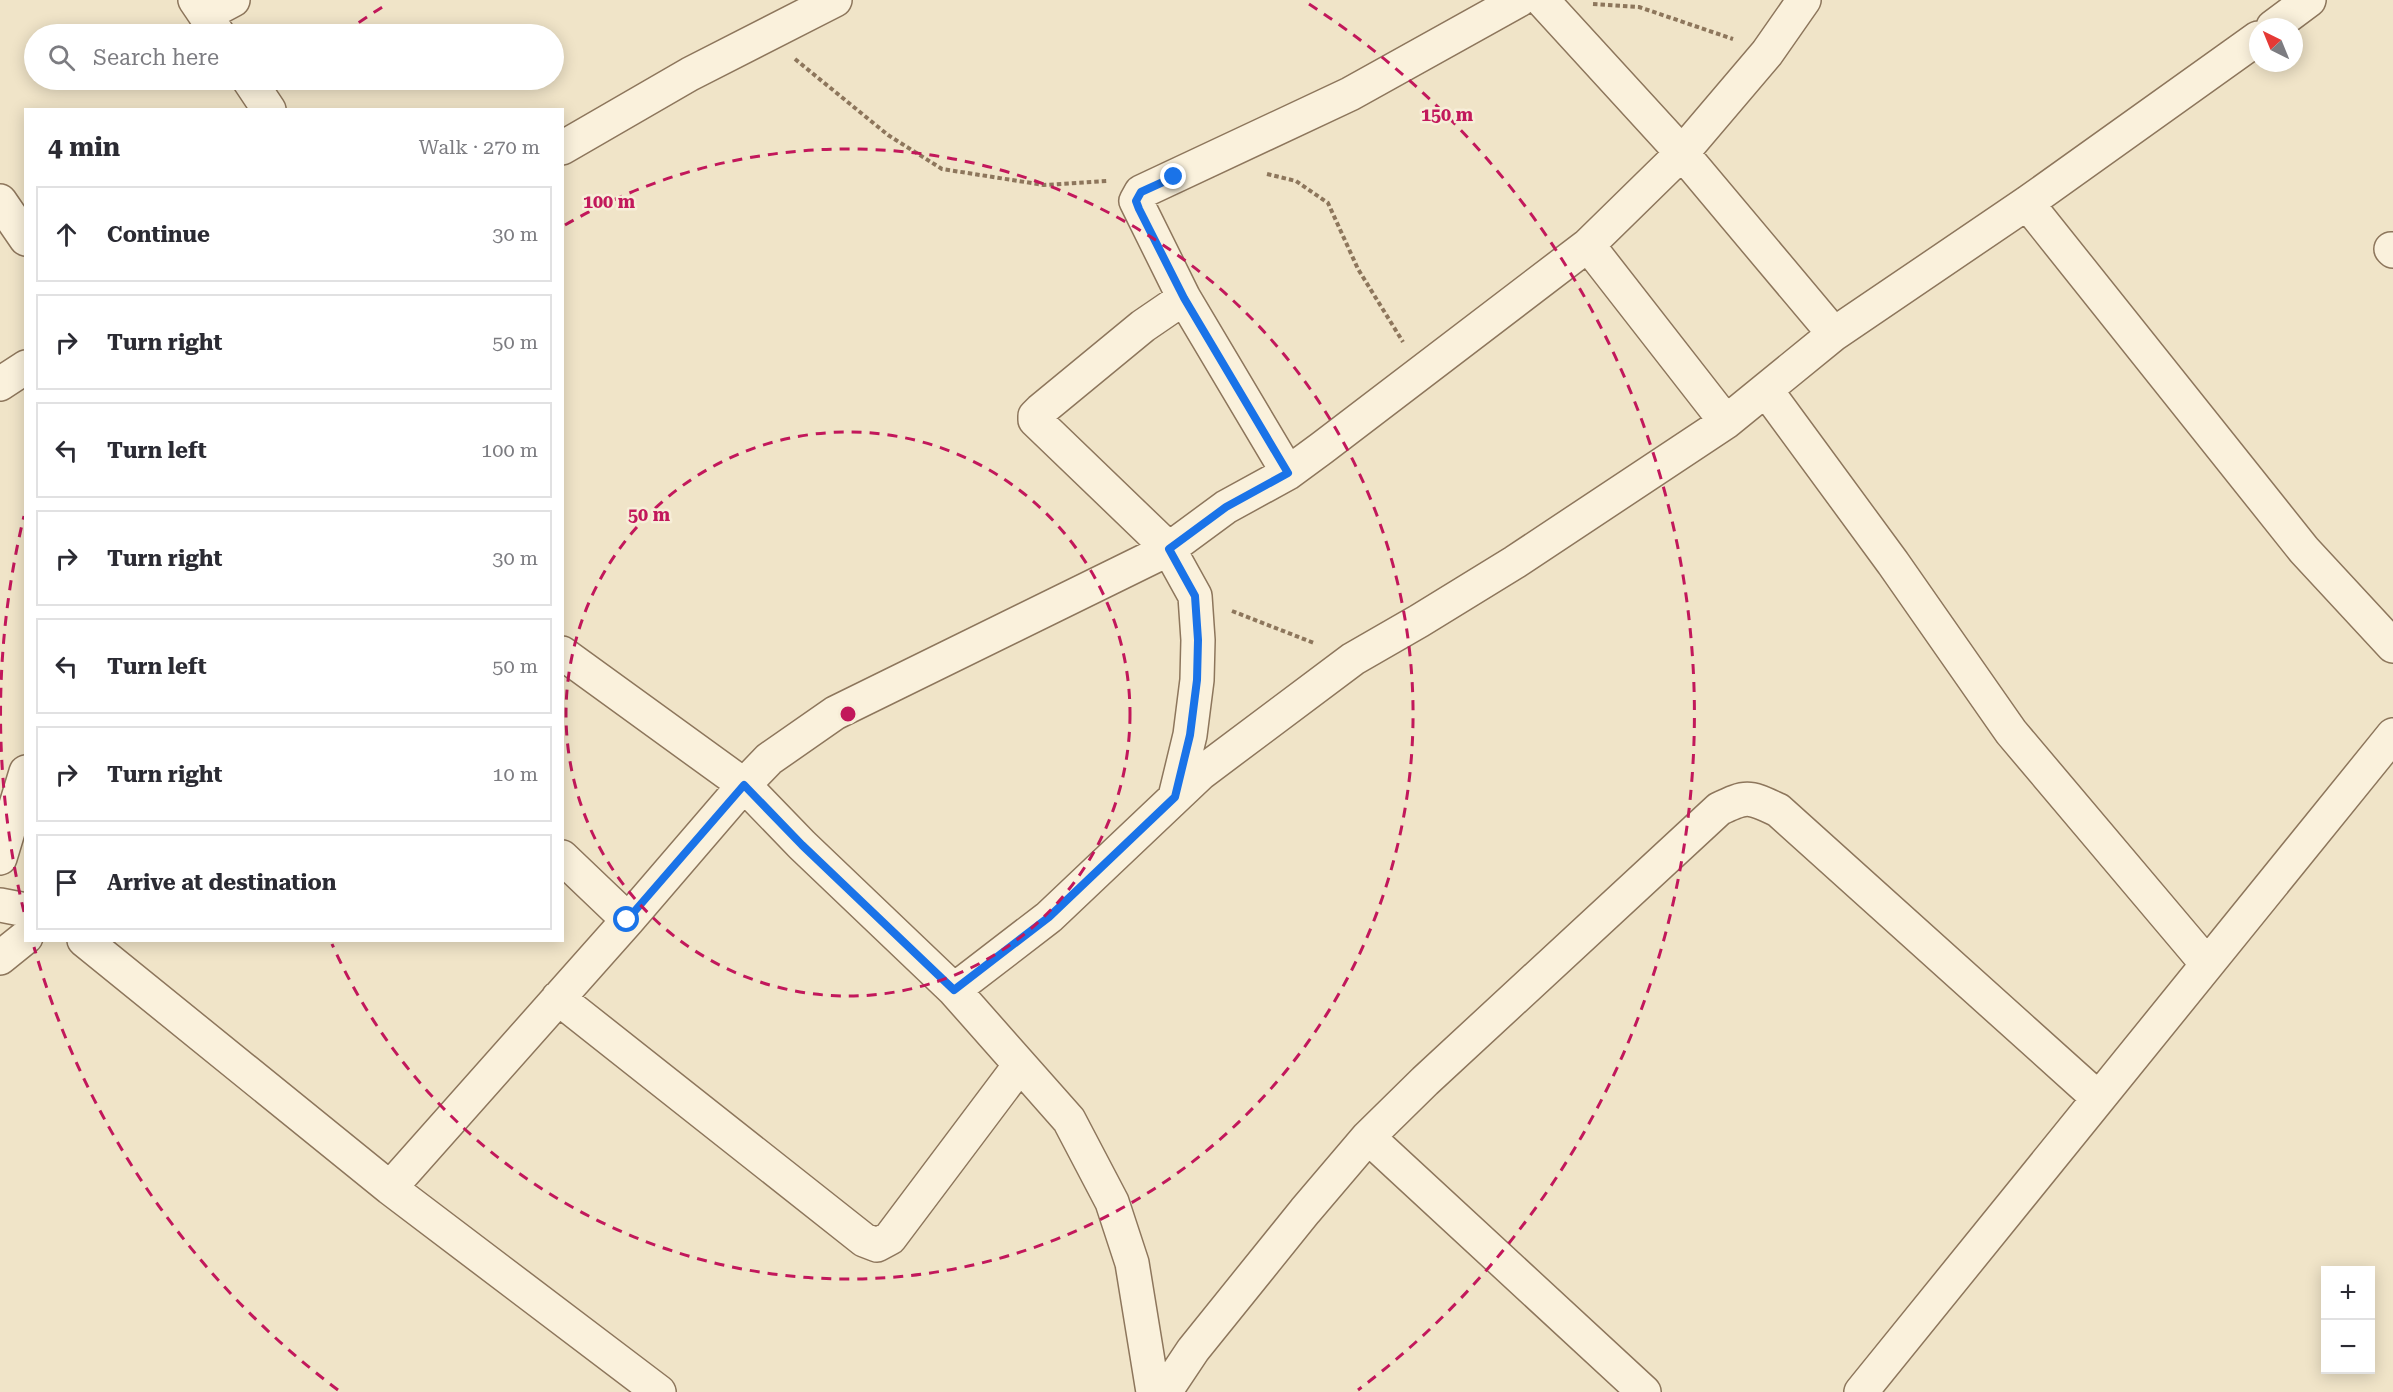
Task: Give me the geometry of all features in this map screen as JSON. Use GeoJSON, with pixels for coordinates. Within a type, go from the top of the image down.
{"type":"FeatureCollection","features":[{"type":"Feature","properties":{"kind":"street"},"geometry":{"type":"LineString","coordinates":[[206,16],[233,0]]}},
{"type":"Feature","properties":{"kind":"street"},"geometry":{"type":"LineString","coordinates":[[564,147],[690,74],[835,0]]}},
{"type":"Feature","properties":{"kind":"street"},"geometry":{"type":"LineString","coordinates":[[1288,473],[1184,298],[1136,201],[1141,192],[1350,94],[1519,0]]}},
{"type":"Feature","properties":{"kind":"street"},"geometry":{"type":"LineString","coordinates":[[1542,0],[1682,153],[1834,334]]}},
{"type":"Feature","properties":{"kind":"street"},"geometry":{"type":"LineString","coordinates":[[390,1188],[769,759],[835,713],[1169,549],[1226,507],[1288,473],[1588,245],[1682,153],[1767,52],[1804,0]]}},
{"type":"Feature","properties":{"kind":"street"},"geometry":{"type":"LineString","coordinates":[[2285,18],[2309,0]]}},
{"type":"Feature","properties":{"kind":"street"},"geometry":{"type":"LineString","coordinates":[[954,990],[1049,917],[1201,773],[1353,658],[1419,621],[1515,562],[1726,422],[1834,334],[2027,203],[2249,45]]}},
{"type":"Feature","properties":{"kind":"street"},"geometry":{"type":"LineString","coordinates":[[256,90],[268,108]]}},
{"type":"Feature","properties":{"kind":"street"},"geometry":{"type":"LineString","coordinates":[[0,201],[24,236]]}},
{"type":"Feature","properties":{"kind":"street"},"geometry":{"type":"LineString","coordinates":[[2027,203],[2304,550],[2393,646]]}},
{"type":"Feature","properties":{"kind":"street"},"geometry":{"type":"LineString","coordinates":[[1588,245],[1726,422]]}},
{"type":"Feature","properties":{"kind":"street"},"geometry":{"type":"LineString","coordinates":[[1175,797],[1190,735],[1197,680],[1198,640],[1195,596],[1169,549],[1035,420],[1035,416],[1143,326],[1184,298]]}},
{"type":"Feature","properties":{"kind":"street"},"geometry":{"type":"LineString","coordinates":[[0,384],[24,368]]}},
{"type":"Feature","properties":{"kind":"street"},"geometry":{"type":"LineString","coordinates":[[1766,390],[1893,563],[2011,732],[2207,964]]}},
{"type":"Feature","properties":{"kind":"street"},"geometry":{"type":"LineString","coordinates":[[564,654],[744,785],[802,845],[954,990],[1069,1120],[1112,1202],[1132,1263],[1153,1392]]}},
{"type":"Feature","properties":{"kind":"street"},"geometry":{"type":"LineString","coordinates":[[1861,1392],[2393,735]]}},
{"type":"Feature","properties":{"kind":"street"},"geometry":{"type":"LineString","coordinates":[[0,858],[24,779]]}},
{"type":"Feature","properties":{"kind":"street"},"geometry":{"type":"LineString","coordinates":[[1165,1392],[1193,1350],[1368,1137],[1425,1081],[1719,810],[1739,800],[1752,798],[1778,810],[2098,1098]]}},
{"type":"Feature","properties":{"kind":"street"},"geometry":{"type":"LineString","coordinates":[[564,859],[627,920]]}},
{"type":"Feature","properties":{"kind":"street"},"geometry":{"type":"LineString","coordinates":[[0,905],[24,910]]}},
{"type":"Feature","properties":{"kind":"street"},"geometry":{"type":"LineString","coordinates":[[0,958],[24,939]]}},
{"type":"Feature","properties":{"kind":"street"},"geometry":{"type":"LineString","coordinates":[[86,942],[390,1188],[659,1392]]}},
{"type":"Feature","properties":{"kind":"street"},"geometry":{"type":"LineString","coordinates":[[558,998],[864,1240],[877,1245],[890,1238],[1020,1065]]}},
{"type":"Feature","properties":{"kind":"street"},"geometry":{"type":"LineString","coordinates":[[1368,1137],[1644,1392]]}},
{"type":"Feature","properties":{"kind":"path"},"geometry":{"type":"LineString","coordinates":[[1582,4],[1639,7],[1691,23],[1767,52]]}},
{"type":"Feature","properties":{"kind":"path"},"geometry":{"type":"LineString","coordinates":[[1195,596],[1353,658]]}},
{"type":"Feature","properties":{"kind":"route"},"geometry":{"type":"LineString","coordinates":[[627,920],[744,785],[802,845],[877,914],[954,990],[1049,917],[1175,797],[1190,735],[1197,680],[1198,640],[1195,596],[1169,549],[1226,507],[1288,473],[1184,298],[1139,209],[1136,201],[1141,192],[1174,177]]}}]}
